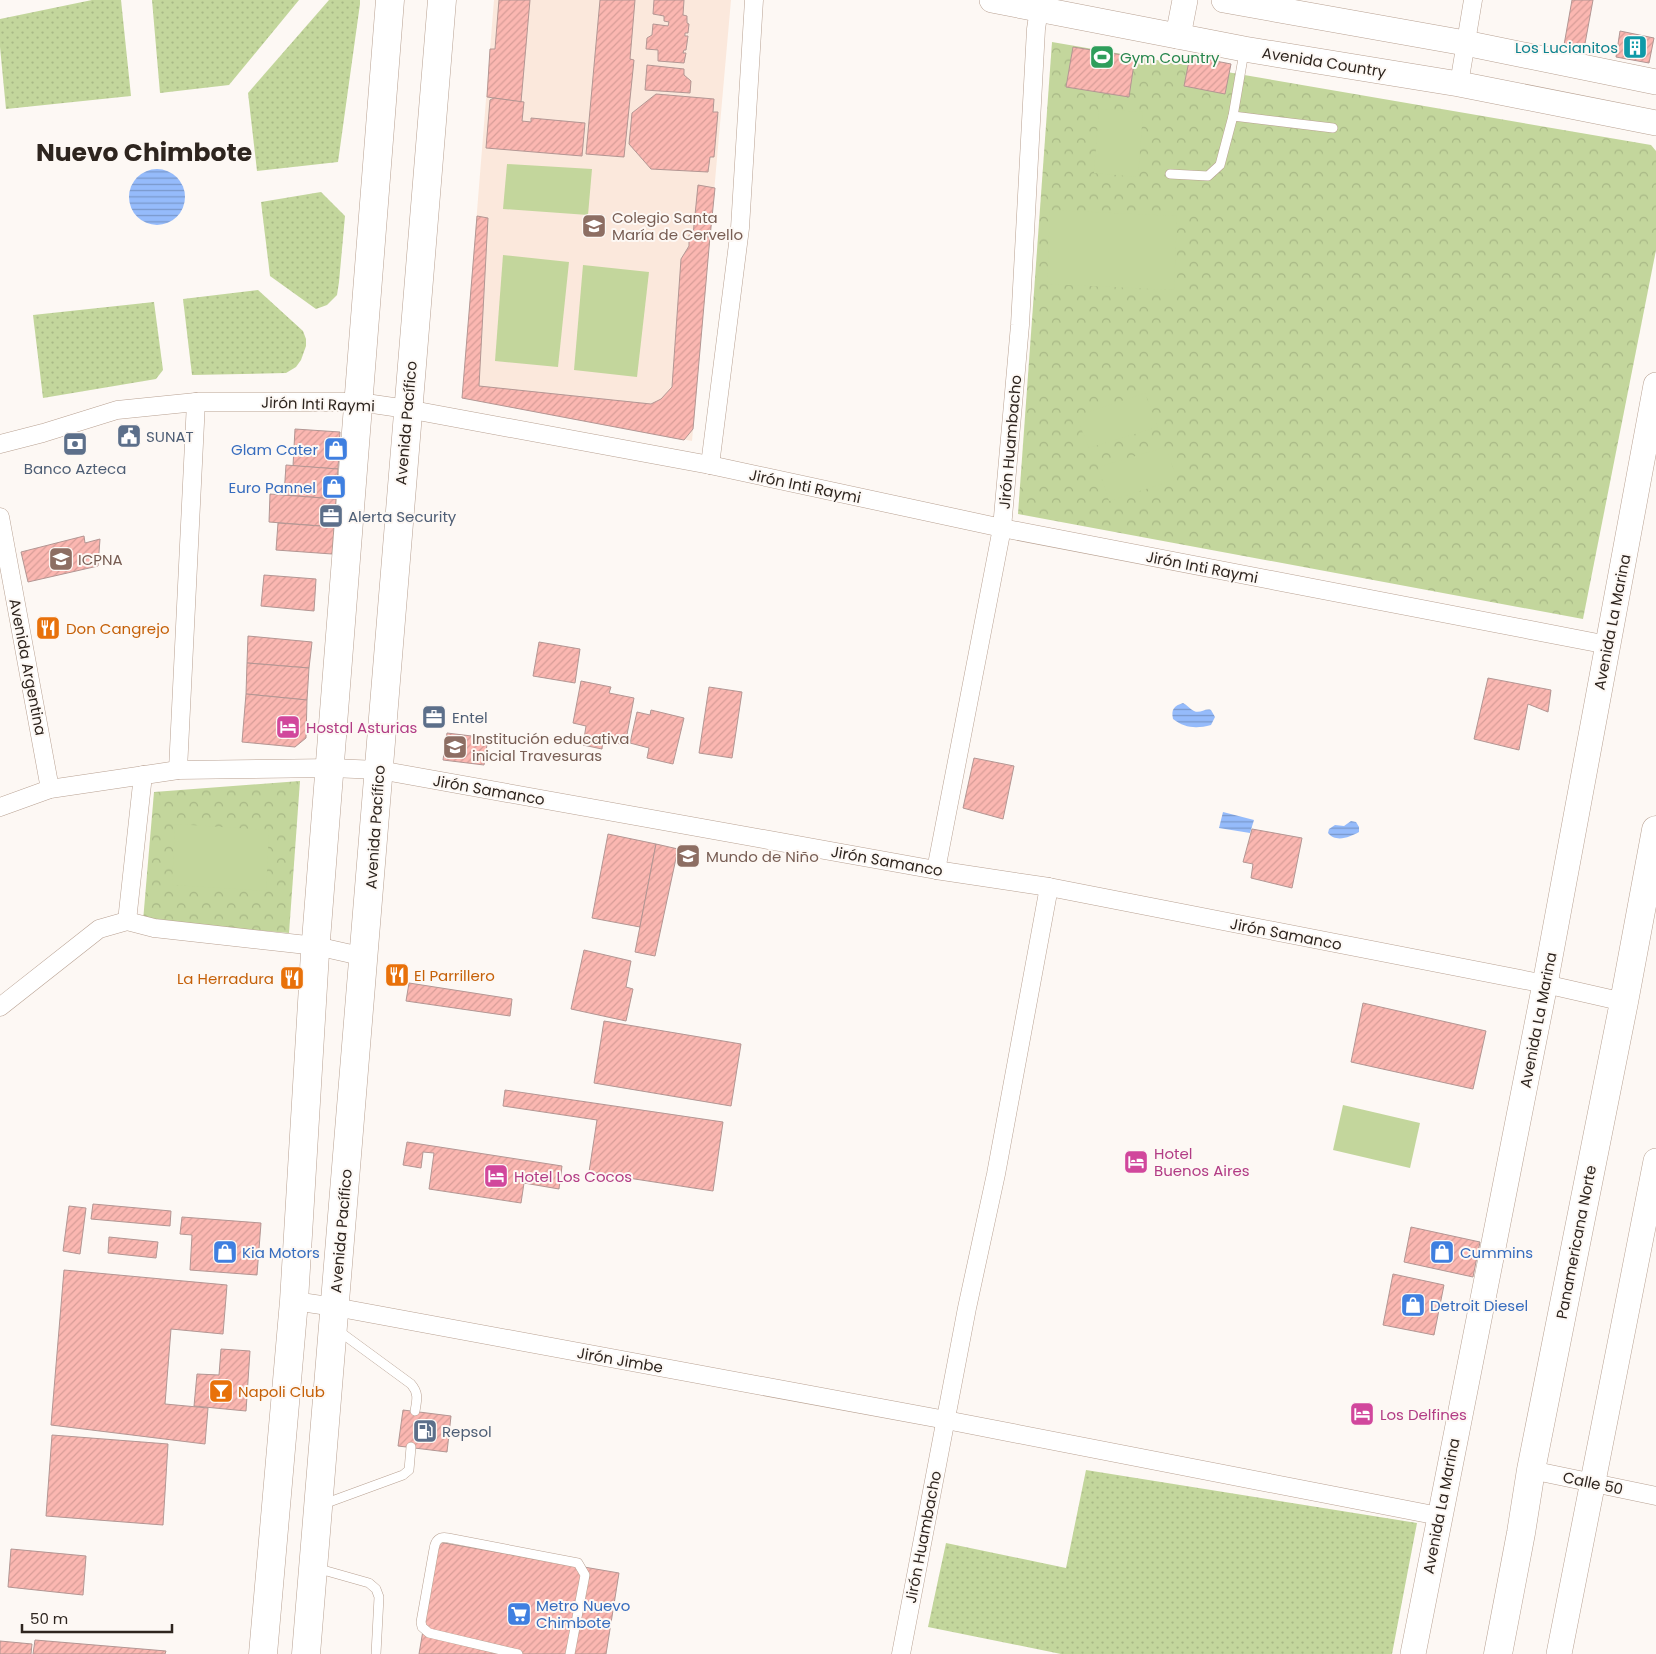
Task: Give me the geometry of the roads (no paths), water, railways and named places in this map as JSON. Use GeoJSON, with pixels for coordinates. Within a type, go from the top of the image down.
{"type":"FeatureCollection","features":[{"type":"Feature","properties":{"kind":"main road"},"geometry":{"type":"LineString","coordinates":[[263,1654],[294,1301],[316,946],[390,0]]}},
{"type":"Feature","properties":{"kind":"main road","name":"Avenida Pacífico"},"geometry":{"type":"LineString","coordinates":[[306,1654],[442,0]]}},
{"type":"Feature","properties":{"kind":"main road","name":"Avenida Country"},"geometry":{"type":"LineString","coordinates":[[992,0],[1244,49],[1459,84],[1656,123]]}},
{"type":"Feature","properties":{"kind":"main road"},"geometry":{"type":"LineString","coordinates":[[1178,36],[1185,0]]}},
{"type":"Feature","properties":{"kind":"main road"},"geometry":{"type":"LineString","coordinates":[[1224,0],[1465,43],[1656,82]]}},
{"type":"Feature","properties":{"kind":"main road"},"geometry":{"type":"LineString","coordinates":[[1560,105],[1550,92],[1547,83],[1548,77],[1556,70],[1572,65]]}},
{"type":"Feature","properties":{"kind":"main road","name":"Avenida La Marina"},"geometry":{"type":"LineString","coordinates":[[1413,1654],[1545,984],[1656,385]]}},
{"type":"Feature","properties":{"kind":"main road","name":"Panamericana Norte"},"geometry":{"type":"LineString","coordinates":[[1498,1654],[1531,1470],[1624,1002],[1656,830]]}},
{"type":"Feature","properties":{"kind":"main road"},"geometry":{"type":"LineString","coordinates":[[1559,1654],[1594,1484],[1656,1161]]}},
{"type":"Feature","properties":{"kind":"street"},"geometry":{"type":"LineString","coordinates":[[710,465],[740,228],[754,0]]}},
{"type":"Feature","properties":{"kind":"street"},"geometry":{"type":"LineString","coordinates":[[1459,84],[1473,0]]}},
{"type":"Feature","properties":{"kind":"street","name":"Jirón Huambacho"},"geometry":{"type":"LineString","coordinates":[[936,870],[1002,528],[1020,325],[1038,9]]}},
{"type":"Feature","properties":{"kind":"street","name":"Jirón Inti Raymi"},"geometry":{"type":"LineString","coordinates":[[0,444],[117,410],[196,402],[359,402],[407,409],[710,465],[1002,528],[1608,645]]}},
{"type":"Feature","properties":{"kind":"street"},"geometry":{"type":"LineString","coordinates":[[178,770],[196,402]]}},
{"type":"Feature","properties":{"kind":"street","name":"Avenida Argentina"},"geometry":{"type":"LineString","coordinates":[[0,517],[50,789]]}},
{"type":"Feature","properties":{"kind":"street","name":"Jirón Samanco"},"geometry":{"type":"LineString","coordinates":[[0,807],[50,789],[178,770],[330,768],[379,770],[936,870],[1048,887],[1545,984],[1624,1002]]}},
{"type":"Feature","properties":{"kind":"street"},"geometry":{"type":"LineString","coordinates":[[127,921],[143,775]]}},
{"type":"Feature","properties":{"kind":"street","name":"Jirón Huambacho"},"geometry":{"type":"LineString","coordinates":[[900,1654],[967,1308],[996,1174],[1048,887]]}},
{"type":"Feature","properties":{"kind":"street"},"geometry":{"type":"LineString","coordinates":[[0,1007],[99,929],[127,921],[154,928],[316,946],[364,957]]}},
{"type":"Feature","properties":{"kind":"street","name":"Jirón Jimbe"},"geometry":{"type":"LineString","coordinates":[[294,1301],[334,1317],[946,1420],[1439,1516]]}},
{"type":"Feature","properties":{"kind":"street","name":"Calle 50"},"geometry":{"type":"LineString","coordinates":[[1531,1470],[1656,1496]]}},
{"type":"Feature","properties":{"kind":"lane"},"geometry":{"type":"LineString","coordinates":[[1170,174],[1208,176],[1220,165],[1233,116],[1244,49]]}},
{"type":"Feature","properties":{"kind":"lane"},"geometry":{"type":"LineString","coordinates":[[1233,116],[1333,128]]}},
{"type":"Feature","properties":{"kind":"lane"},"geometry":{"type":"LineString","coordinates":[[334,1317],[416,1389],[415,1411]]}},
{"type":"Feature","properties":{"kind":"lane"},"geometry":{"type":"LineString","coordinates":[[318,1506],[403,1475],[409,1470],[411,1447]]}},
{"type":"Feature","properties":{"kind":"lane"},"geometry":{"type":"LineString","coordinates":[[518,1654],[429,1633],[422,1628],[421,1622],[435,1543],[438,1539],[444,1537],[578,1563],[585,1575],[570,1654]]}},
{"type":"Feature","properties":{"kind":"lane"},"geometry":{"type":"LineString","coordinates":[[313,1567],[369,1583],[376,1589],[379,1597],[376,1654]]}},
{"type":"Feature","properties":{"kind":"water"},"geometry":{"type":"Polygon","coordinates":[[[151,169],[163,169],[173,173],[181,181],[185,197],[181,213],[173,221],[163,225],[151,225],[141,221],[133,213],[129,203],[129,191],[133,181],[141,173],[151,169]]]}},
{"type":"Feature","properties":{"kind":"water"},"geometry":{"type":"Polygon","coordinates":[[[1183,703],[1196,712],[1211,710],[1215,717],[1211,725],[1191,727],[1173,719],[1172,713],[1174,708],[1183,703]]]}},
{"type":"Feature","properties":{"kind":"water"},"geometry":{"type":"Polygon","coordinates":[[[1223,812],[1254,820],[1250,833],[1219,828],[1223,812]]]}},
{"type":"Feature","properties":{"kind":"water"},"geometry":{"type":"Polygon","coordinates":[[[1351,821],[1356,822],[1359,832],[1339,838],[1335,838],[1328,833],[1329,829],[1335,825],[1344,826],[1351,821]]]}},
{"type":"Feature","properties":{"kind":"place","name":"Los Lucianitos"},"geometry":{"type":"Point","coordinates":[1635,47]}},
{"type":"Feature","properties":{"kind":"place","name":"Gym Country"},"geometry":{"type":"Point","coordinates":[1102,57]}},
{"type":"Feature","properties":{"kind":"place","name":"Colegio Santa María de Cervello"},"geometry":{"type":"Point","coordinates":[594,226]}},
{"type":"Feature","properties":{"kind":"place","name":"SUNAT"},"geometry":{"type":"Point","coordinates":[129,436]}},
{"type":"Feature","properties":{"kind":"place","name":"Banco Azteca"},"geometry":{"type":"Point","coordinates":[75,444]}},
{"type":"Feature","properties":{"kind":"place","name":"Glam Cater"},"geometry":{"type":"Point","coordinates":[336,449]}},
{"type":"Feature","properties":{"kind":"place","name":"Euro Pannel"},"geometry":{"type":"Point","coordinates":[334,487]}},
{"type":"Feature","properties":{"kind":"place","name":"Alerta Security"},"geometry":{"type":"Point","coordinates":[331,516]}},
{"type":"Feature","properties":{"kind":"place","name":"ICPNA"},"geometry":{"type":"Point","coordinates":[61,559]}},
{"type":"Feature","properties":{"kind":"place","name":"Don Cangrejo"},"geometry":{"type":"Point","coordinates":[48,628]}},
{"type":"Feature","properties":{"kind":"place","name":"Entel"},"geometry":{"type":"Point","coordinates":[434,717]}},
{"type":"Feature","properties":{"kind":"place","name":"Hostal Asturias"},"geometry":{"type":"Point","coordinates":[288,727]}},
{"type":"Feature","properties":{"kind":"place","name":"Institución educativa inicial Travesuras"},"geometry":{"type":"Point","coordinates":[455,747]}},
{"type":"Feature","properties":{"kind":"place","name":"Mundo de Niño"},"geometry":{"type":"Point","coordinates":[688,856]}},
{"type":"Feature","properties":{"kind":"place","name":"El Parrillero"},"geometry":{"type":"Point","coordinates":[397,975]}},
{"type":"Feature","properties":{"kind":"place","name":"La Herradura"},"geometry":{"type":"Point","coordinates":[292,978]}},
{"type":"Feature","properties":{"kind":"place","name":"Hotel Buenos Aires"},"geometry":{"type":"Point","coordinates":[1136,1162]}},
{"type":"Feature","properties":{"kind":"place","name":"Hotel Los Cocos"},"geometry":{"type":"Point","coordinates":[496,1176]}},
{"type":"Feature","properties":{"kind":"place","name":"Kia Motors"},"geometry":{"type":"Point","coordinates":[225,1252]}},
{"type":"Feature","properties":{"kind":"place","name":"Cummins"},"geometry":{"type":"Point","coordinates":[1442,1252]}},
{"type":"Feature","properties":{"kind":"place","name":"Detroit Diesel"},"geometry":{"type":"Point","coordinates":[1413,1305]}},
{"type":"Feature","properties":{"kind":"place","name":"Napoli Club"},"geometry":{"type":"Point","coordinates":[221,1391]}},
{"type":"Feature","properties":{"kind":"place","name":"Los Delfines"},"geometry":{"type":"Point","coordinates":[1362,1414]}},
{"type":"Feature","properties":{"kind":"place","name":"Repsol"},"geometry":{"type":"Point","coordinates":[425,1431]}},
{"type":"Feature","properties":{"kind":"place","name":"Metro Nuevo Chimbote"},"geometry":{"type":"Point","coordinates":[519,1614]}},
{"type":"Feature","properties":{"kind":"district","name":"Nuevo Chimbote"},"geometry":{"type":"Point","coordinates":[144,152]}}]}
